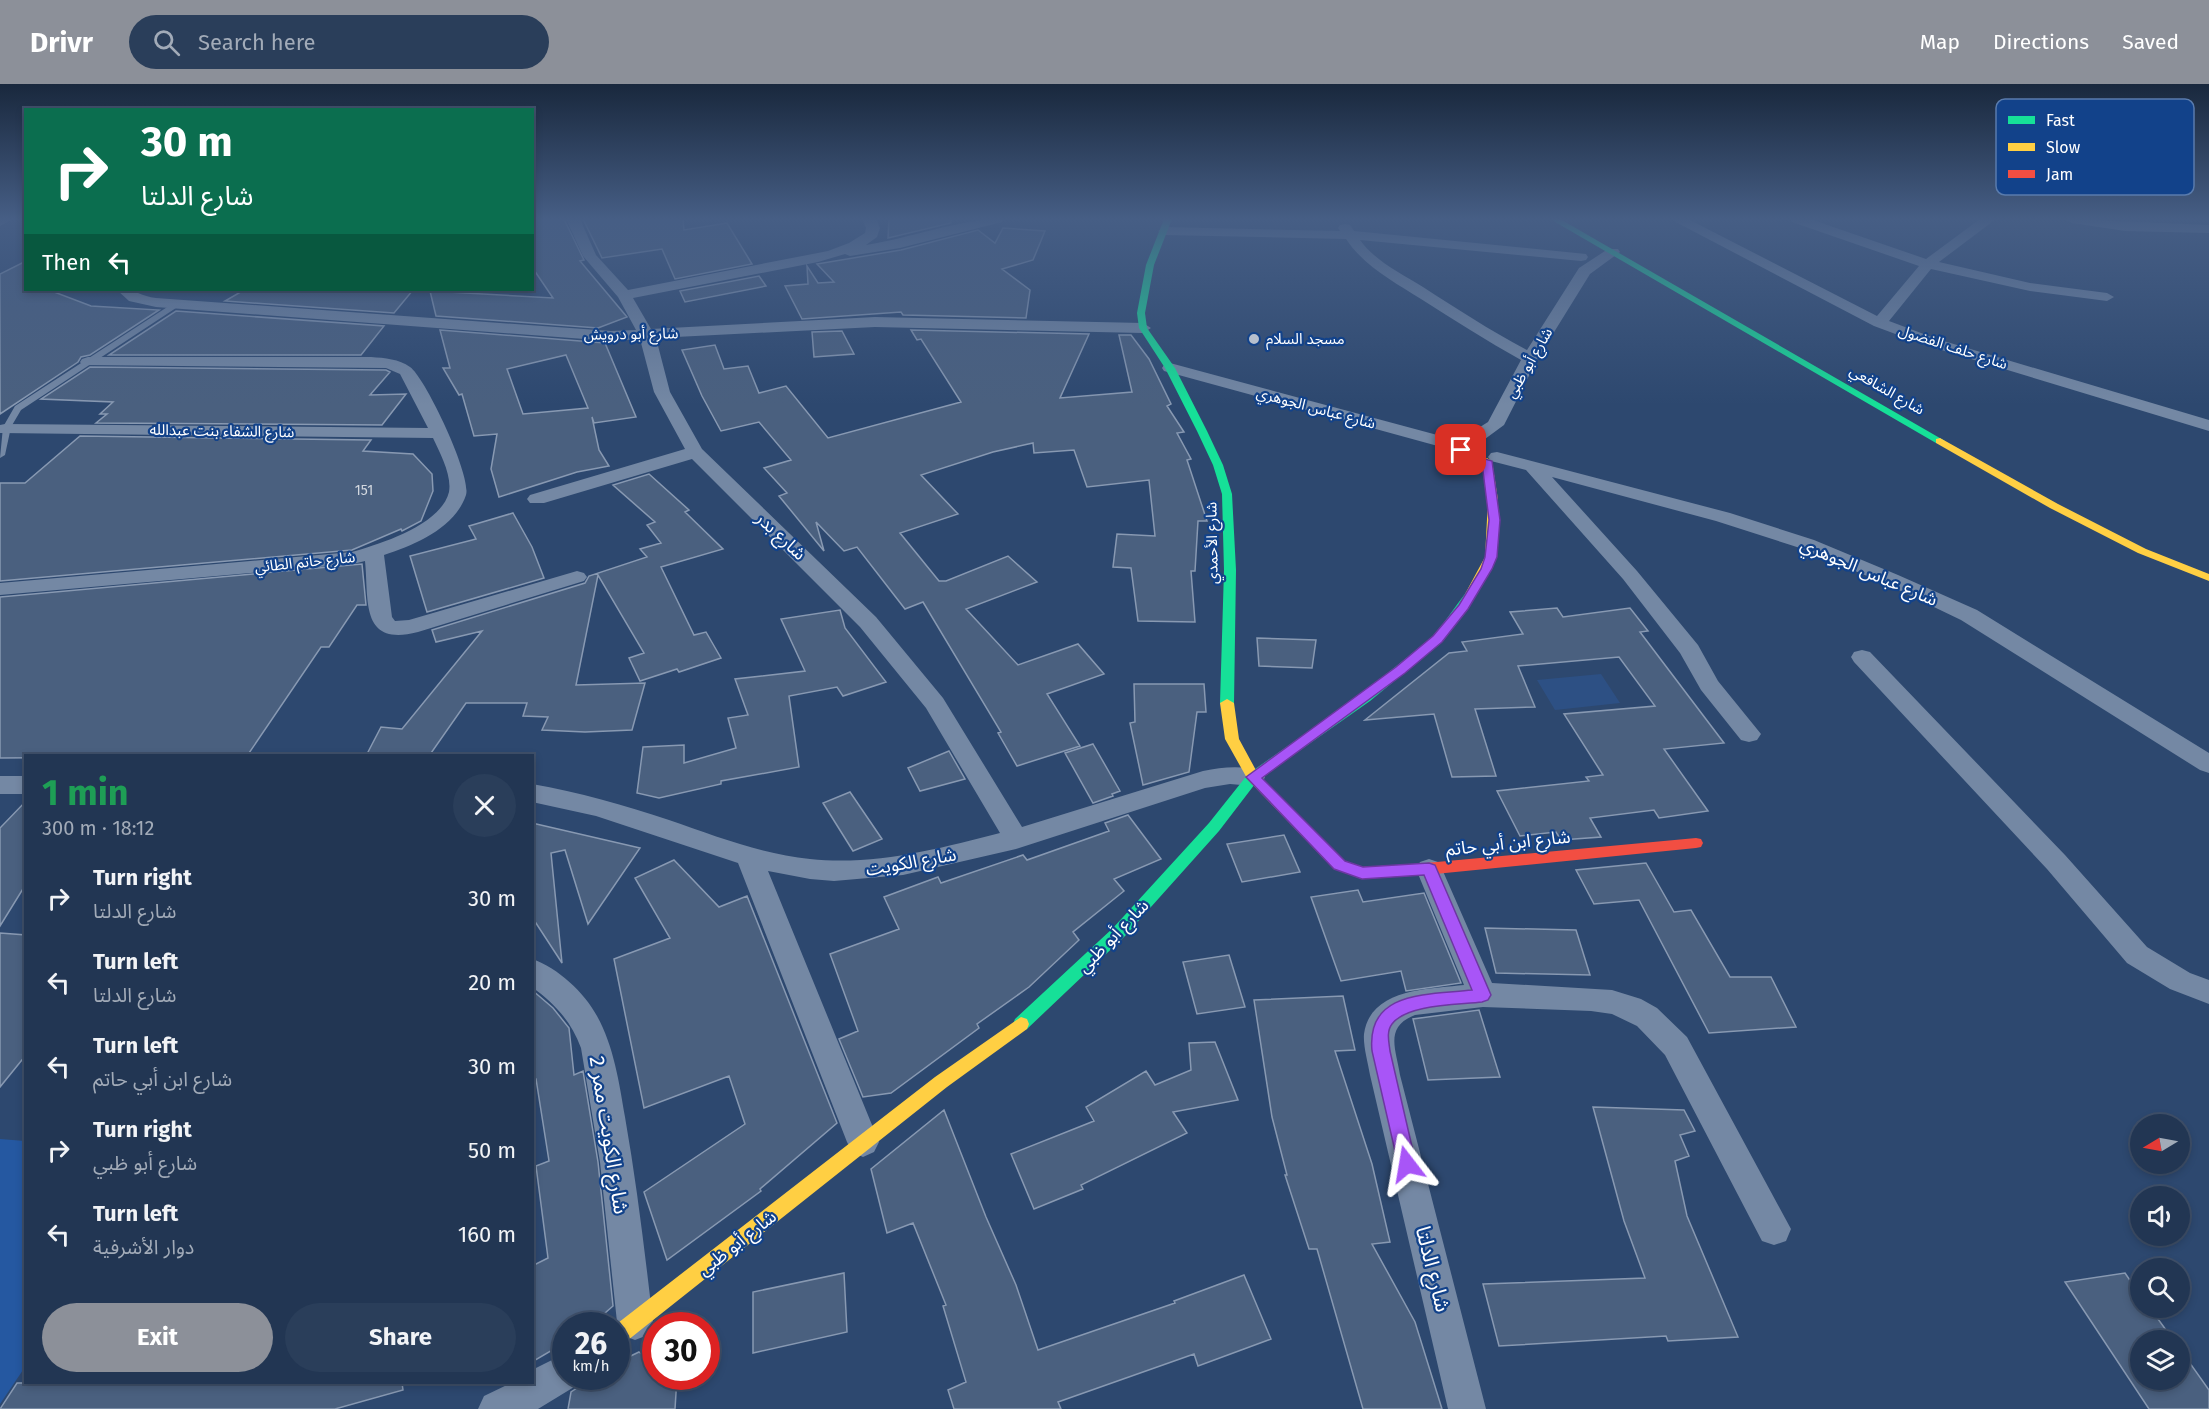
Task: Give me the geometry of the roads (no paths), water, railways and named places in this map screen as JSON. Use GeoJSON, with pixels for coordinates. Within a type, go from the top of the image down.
{"type":"FeatureCollection","features":[{"type":"Feature","properties":{"kind":"street","name":"شارع بدر"},"geometry":{"type":"LineString","coordinates":[[612,281],[624,295],[647,336],[662,392],[695,452],[868,622],[935,703],[1016,839]]}},
{"type":"Feature","properties":{"kind":"street"},"geometry":{"type":"LineString","coordinates":[[624,295],[698,281]]}},
{"type":"Feature","properties":{"kind":"street"},"geometry":{"type":"LineString","coordinates":[[1143,328],[1141,313],[1147,281]]}},
{"type":"Feature","properties":{"kind":"street"},"geometry":{"type":"LineString","coordinates":[[1403,281],[1488,335],[1530,358]]}},
{"type":"Feature","properties":{"kind":"street","name":"شارع أبو ظبي"},"geometry":{"type":"LineString","coordinates":[[1468,445],[1495,425],[1530,358],[1576,281]]}},
{"type":"Feature","properties":{"kind":"street","name":"شارع الشافعي"},"geometry":{"type":"LineString","coordinates":[[1664,281],[2054,506],[2142,551],[2209,578]]}},
{"type":"Feature","properties":{"kind":"street","name":"شارع حلف الفضول"},"geometry":{"type":"LineString","coordinates":[[1797,281],[1879,323],[1931,342],[2209,426]]}},
{"type":"Feature","properties":{"kind":"street"},"geometry":{"type":"LineString","coordinates":[[1879,323],[1914,281]]}},
{"type":"Feature","properties":{"kind":"street"},"geometry":{"type":"LineString","coordinates":[[2003,281],[2030,287],[2107,297]]}},
{"type":"Feature","properties":{"kind":"street","name":"شارع أبو درويش"},"geometry":{"type":"LineString","coordinates":[[127,291],[137,299],[178,304],[578,335],[647,336],[875,322],[1143,328]]}},
{"type":"Feature","properties":{"kind":"street","name":"شارع الأحمدي"},"geometry":{"type":"LineString","coordinates":[[1143,328],[1170,368],[1218,465],[1227,494],[1230,570],[1227,702],[1232,739],[1253,777]]}},
{"type":"Feature","properties":{"kind":"street","name":"شارع حاتم الطائي"},"geometry":{"type":"LineString","coordinates":[[0,589],[331,562],[375,552],[426,529],[452,505],[458,493],[458,482],[440,433],[406,371],[390,363],[88,362]]}},
{"type":"Feature","properties":{"kind":"street","name":"شارع عباس الجوهري"},"geometry":{"type":"LineString","coordinates":[[1170,368],[1468,445]]}},
{"type":"Feature","properties":{"kind":"street","name":"شارع أبو ظبي"},"geometry":{"type":"LineString","coordinates":[[630,1327],[863,1142],[1030,1018],[1153,894],[1214,827],[1253,777],[1401,670],[1438,639],[1452,624],[1491,557],[1494,520],[1492,455],[1497,436],[1495,425]]}},
{"type":"Feature","properties":{"kind":"street","name":"شارع الشفاء بنت عبدالله"},"geometry":{"type":"LineString","coordinates":[[5,429],[440,433]]}},
{"type":"Feature","properties":{"kind":"street","name":"شارع عباس الجوهري"},"geometry":{"type":"LineString","coordinates":[[1468,445],[1461,451],[1468,458],[1492,455],[1723,517],[1808,544],[1891,579],[1969,615],[2209,764]]}},
{"type":"Feature","properties":{"kind":"street"},"geometry":{"type":"LineString","coordinates":[[537,499],[695,452]]}},
{"type":"Feature","properties":{"kind":"street"},"geometry":{"type":"LineString","coordinates":[[1533,467],[1629,575],[1690,650],[1709,685],[1749,734]]}},
{"type":"Feature","properties":{"kind":"street"},"geometry":{"type":"LineString","coordinates":[[375,552],[381,619],[390,628],[410,627],[577,577]]}},
{"type":"Feature","properties":{"kind":"street"},"geometry":{"type":"LineString","coordinates":[[1862,657],[2056,862],[2138,955],[2180,981],[2209,992]]}},
{"type":"Feature","properties":{"kind":"street","name":"شارع الكويت"},"geometry":{"type":"LineString","coordinates":[[534,793],[580,802],[703,843],[785,865],[815,870],[879,870],[910,865],[1016,839],[1203,780],[1230,775],[1253,777]]}},
{"type":"Feature","properties":{"kind":"street","name":"شارع ابن أبي حاتم"},"geometry":{"type":"LineString","coordinates":[[1253,777],[1339,865],[1362,873],[1429,869],[1696,843]]}},
{"type":"Feature","properties":{"kind":"street"},"geometry":{"type":"LineString","coordinates":[[0,785],[24,785]]}},
{"type":"Feature","properties":{"kind":"street"},"geometry":{"type":"LineString","coordinates":[[748,855],[863,1142]]}},
{"type":"Feature","properties":{"kind":"street"},"geometry":{"type":"LineString","coordinates":[[1429,869],[1482,995]]}},
{"type":"Feature","properties":{"kind":"street","name":"شارع الكويت ممر 2"},"geometry":{"type":"LineString","coordinates":[[534,973],[562,994],[579,1012],[591,1034],[599,1058],[618,1164],[625,1312]]}},
{"type":"Feature","properties":{"kind":"street","name":"شارع الدلتا"},"geometry":{"type":"LineString","coordinates":[[1467,1409],[1385,1075],[1379,1034],[1384,1020],[1395,1010],[1414,1003],[1482,995],[1591,999],[1612,1002],[1647,1017],[1676,1046],[1774,1229]]}},
{"type":"Feature","properties":{"kind":"street"},"geometry":{"type":"LineString","coordinates":[[497,1409],[552,1379]]}},
{"type":"Feature","properties":{"kind":"lane"},"geometry":{"type":"LineString","coordinates":[[0,455],[6,438],[5,429],[9,419],[18,408],[178,304]]}},
{"type":"Feature","properties":{"kind":"place","name":"مسجد السلام"},"geometry":{"type":"Point","coordinates":[1254,339]}}]}
